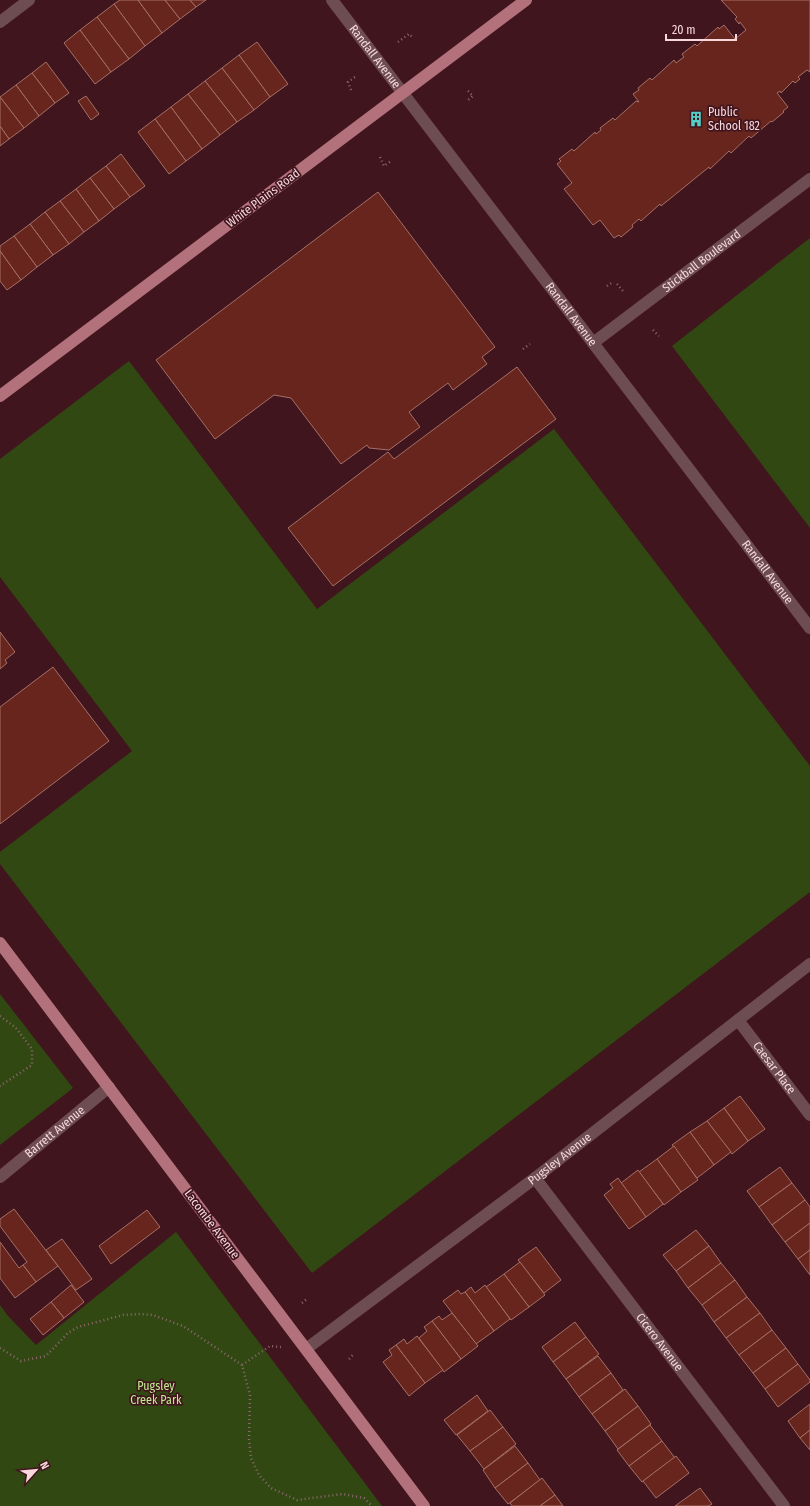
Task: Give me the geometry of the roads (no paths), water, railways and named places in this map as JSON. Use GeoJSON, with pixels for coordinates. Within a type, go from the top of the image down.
{"type":"FeatureCollection","features":[{"type":"Feature","properties":{"kind":"main road","name":"White Plains Road"},"geometry":{"type":"LineString","coordinates":[[0,396],[526,0]]}},
{"type":"Feature","properties":{"kind":"main road","name":"Lacombe Avenue"},"geometry":{"type":"LineString","coordinates":[[0,943],[424,1506]]}},
{"type":"Feature","properties":{"kind":"street"},"geometry":{"type":"LineString","coordinates":[[0,22],[29,0]]}},
{"type":"Feature","properties":{"kind":"street","name":"Randall Avenue"},"geometry":{"type":"LineString","coordinates":[[332,0],[810,628]]}},
{"type":"Feature","properties":{"kind":"street","name":"Stickball Boulevard"},"geometry":{"type":"LineString","coordinates":[[593,343],[810,179]]}},
{"type":"Feature","properties":{"kind":"street","name":"Pugsley Avenue"},"geometry":{"type":"LineString","coordinates":[[306,1349],[535,1178],[810,964]]}},
{"type":"Feature","properties":{"kind":"street","name":"Caesar Place"},"geometry":{"type":"LineString","coordinates":[[738,1020],[810,1115]]}},
{"type":"Feature","properties":{"kind":"street","name":"Barrett Avenue"},"geometry":{"type":"LineString","coordinates":[[0,1177],[109,1087]]}},
{"type":"Feature","properties":{"kind":"street","name":"Cicero Avenue"},"geometry":{"type":"LineString","coordinates":[[535,1178],[784,1506]]}},
{"type":"Feature","properties":{"kind":"place","name":"Public School 182"},"geometry":{"type":"Point","coordinates":[696,119]}},
{"type":"Feature","properties":{"kind":"park label","name":"Pugsley Creek Park"},"geometry":{"type":"Point","coordinates":[156,1393]}}]}
